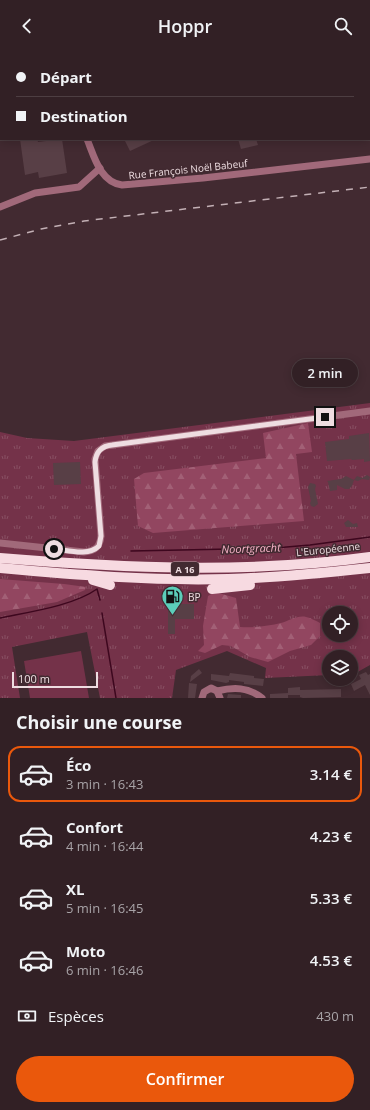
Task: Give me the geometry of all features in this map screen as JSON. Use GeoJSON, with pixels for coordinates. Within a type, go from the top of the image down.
{"type":"FeatureCollection","features":[{"type":"Feature","properties":{"kind":"highway","name":"L'Européenne"},"geometry":{"type":"LineString","coordinates":[[0,558],[133,567],[206,569],[305,564],[370,557]]}},
{"type":"Feature","properties":{"kind":"highway","name":"A 16"},"geometry":{"type":"LineString","coordinates":[[0,568],[87,576],[222,579],[277,577],[370,568]]}},
{"type":"Feature","properties":{"kind":"highway"},"geometry":{"type":"LineString","coordinates":[[212,588],[288,581],[335,572]]}},
{"type":"Feature","properties":{"kind":"highway"},"geometry":{"type":"LineString","coordinates":[[87,576],[94,581],[110,585]]}},
{"type":"Feature","properties":{"kind":"street","name":"Rue François Noël Babeuf"},"geometry":{"type":"LineString","coordinates":[[87,140],[100,168],[106,177],[110,181],[129,185],[370,159]]}},
{"type":"Feature","properties":{"kind":"street"},"geometry":{"type":"LineString","coordinates":[[0,207],[35,193],[79,188],[100,168]]}},
{"type":"Feature","properties":{"kind":"street"},"geometry":{"type":"LineString","coordinates":[[0,543],[84,552],[97,548],[100,544],[101,536],[95,459],[98,451],[105,446],[370,411]]}},
{"type":"Feature","properties":{"kind":"street"},"geometry":{"type":"LineString","coordinates":[[202,698],[207,689],[212,688],[218,694],[231,688],[239,688],[250,691],[262,698]]}},
{"type":"Feature","properties":{"kind":"green space"},"geometry":{"type":"Polygon","coordinates":[[[370,403],[370,665],[358,672],[358,650],[322,650],[322,675],[265,678],[266,668],[227,651],[176,670],[172,698],[100,698],[87,632],[12,647],[20,698],[0,698],[0,432],[27,438],[74,441],[370,403]]]}},
{"type":"Feature","properties":{"kind":"green space"},"geometry":{"type":"Polygon","coordinates":[[[308,423],[312,452],[296,454],[304,521],[153,533],[138,526],[134,479],[144,473],[266,458],[263,433],[308,423]]]}},
{"type":"Feature","properties":{"kind":"green space"},"geometry":{"type":"Polygon","coordinates":[[[0,579],[86,587],[85,590],[57,602],[0,612],[0,579]]]}},
{"type":"Feature","properties":{"kind":"green space"},"geometry":{"type":"Polygon","coordinates":[[[215,592],[236,598],[240,627],[271,625],[297,617],[303,617],[310,618],[320,623],[320,636],[311,645],[290,651],[268,662],[250,657],[231,646],[222,645],[205,653],[198,651],[204,645],[203,626],[208,596],[215,592]]]}},
{"type":"Feature","properties":{"kind":"green space"},"geometry":{"type":"Polygon","coordinates":[[[81,651],[89,698],[30,698],[24,661],[81,651]]]}},
{"type":"Feature","properties":{"kind":"building"},"geometry":{"type":"Polygon","coordinates":[[[20,140],[37,140],[38,142],[62,140],[67,173],[39,178],[38,172],[25,175],[20,140]]]}},
{"type":"Feature","properties":{"kind":"building"},"geometry":{"type":"Polygon","coordinates":[[[124,140],[154,140],[130,151],[124,140]]]}},
{"type":"Feature","properties":{"kind":"building"},"geometry":{"type":"Polygon","coordinates":[[[238,140],[256,140],[258,145],[241,149],[238,140]]]}},
{"type":"Feature","properties":{"kind":"building"},"geometry":{"type":"Polygon","coordinates":[[[369,433],[370,461],[364,462],[364,459],[351,459],[327,461],[325,442],[349,439],[349,436],[369,433]]]}},
{"type":"Feature","properties":{"kind":"building"},"geometry":{"type":"Polygon","coordinates":[[[80,462],[81,484],[54,485],[53,463],[80,462]]]}},
{"type":"Feature","properties":{"kind":"building"},"geometry":{"type":"Polygon","coordinates":[[[367,475],[370,477],[369,480],[354,480],[357,476],[362,478],[367,475]]]}},
{"type":"Feature","properties":{"kind":"building"},"geometry":{"type":"Polygon","coordinates":[[[346,476],[354,480],[349,489],[345,489],[337,485],[337,490],[330,491],[327,481],[341,479],[346,476]]]}},
{"type":"Feature","properties":{"kind":"building"},"geometry":{"type":"Polygon","coordinates":[[[310,483],[315,484],[316,486],[315,489],[318,504],[314,507],[311,506],[310,503],[311,501],[308,487],[310,483]]]}},
{"type":"Feature","properties":{"kind":"building"},"geometry":{"type":"Polygon","coordinates":[[[348,520],[353,524],[357,523],[358,527],[346,527],[344,523],[348,520]]]}},
{"type":"Feature","properties":{"kind":"building"},"geometry":{"type":"Polygon","coordinates":[[[168,602],[175,602],[175,604],[194,604],[194,619],[175,619],[175,634],[168,634],[168,602]]]}},
{"type":"Feature","properties":{"kind":"building"},"geometry":{"type":"Polygon","coordinates":[[[199,669],[202,673],[190,682],[191,676],[199,669]]]}},
{"type":"Feature","properties":{"kind":"building"},"geometry":{"type":"Polygon","coordinates":[[[366,672],[368,675],[370,674],[370,695],[365,685],[354,691],[352,686],[358,686],[358,680],[361,679],[359,675],[366,672]]]}},
{"type":"Feature","properties":{"kind":"building"},"geometry":{"type":"Polygon","coordinates":[[[230,673],[254,676],[254,678],[264,679],[263,686],[244,684],[244,682],[229,680],[229,682],[226,683],[211,680],[211,674],[229,676],[230,673]]]}},
{"type":"Feature","properties":{"kind":"building"},"geometry":{"type":"Polygon","coordinates":[[[189,683],[197,684],[195,698],[188,698],[189,683]]]}},
{"type":"Feature","properties":{"kind":"building"},"geometry":{"type":"Polygon","coordinates":[[[300,687],[300,690],[341,689],[341,697],[303,698],[300,697],[300,695],[288,695],[288,698],[270,698],[270,694],[288,693],[288,688],[300,687]]]}},
{"type":"Feature","properties":{"kind":"building"},"geometry":{"type":"Polygon","coordinates":[[[228,694],[241,695],[241,698],[227,698],[228,694]]]}},
{"type":"Feature","properties":{"kind":"waterway","name":"Noortgracht"},"geometry":{"type":"LineString","coordinates":[[131,551],[275,548],[370,537]]}},
{"type":"Feature","properties":{"kind":"waterway"},"geometry":{"type":"LineString","coordinates":[[0,618],[63,604],[76,600],[97,589],[100,600]]}},
{"type":"Feature","properties":{"kind":"waterway"},"geometry":{"type":"LineString","coordinates":[[102,613],[116,698]]}},
{"type":"Feature","properties":{"kind":"railway"},"geometry":{"type":"LineString","coordinates":[[0,240],[41,229],[84,221],[370,187]]}},
{"type":"Feature","properties":{"kind":"place","name":"BP"},"geometry":{"type":"Point","coordinates":[172,616]}},
{"type":"Feature","properties":{"kind":"route"},"geometry":{"type":"LineString","coordinates":[[54,549],[87,552],[99,546],[101,536],[95,459],[100,449],[108,445],[325,417]]}}]}
